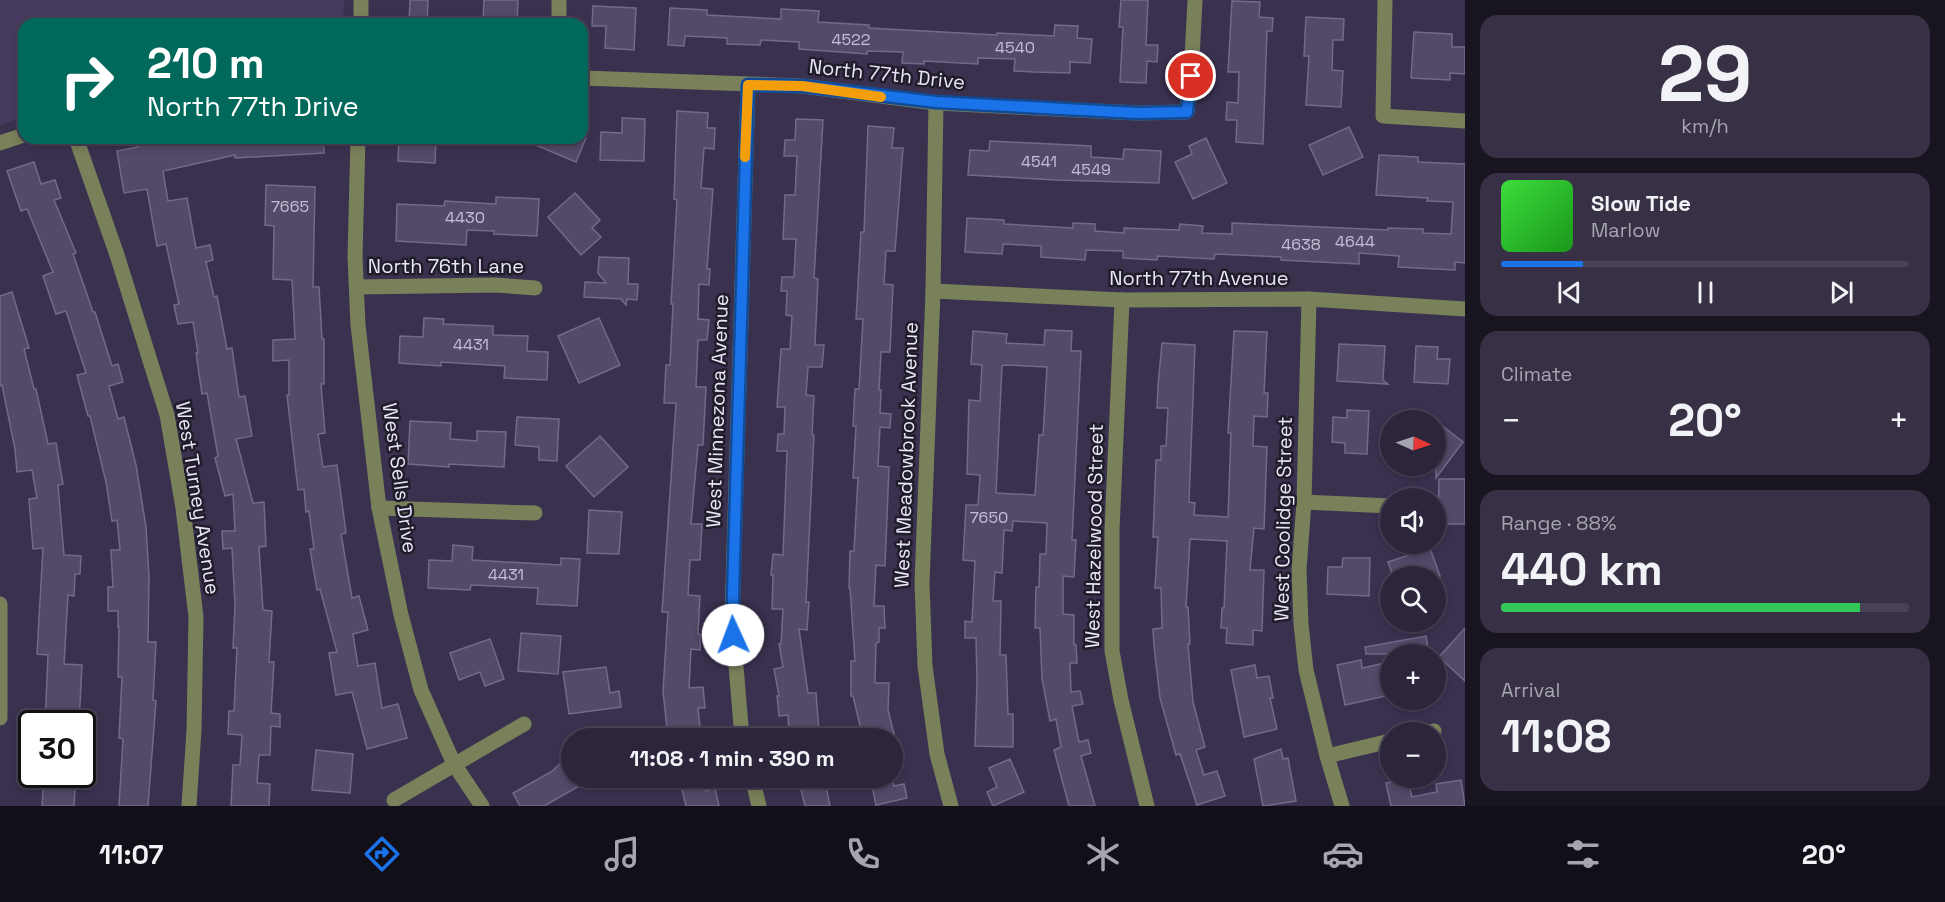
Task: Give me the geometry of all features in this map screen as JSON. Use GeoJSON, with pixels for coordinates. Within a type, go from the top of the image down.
{"type":"FeatureCollection","features":[{"type":"Feature","properties":{"kind":"street"},"geometry":{"type":"LineString","coordinates":[[361,0],[361,18]]}},
{"type":"Feature","properties":{"kind":"street"},"geometry":{"type":"LineString","coordinates":[[558,18],[559,0]]}},
{"type":"Feature","properties":{"kind":"street","name":"North 77th Drive"},"geometry":{"type":"LineString","coordinates":[[588,78],[802,86],[936,102],[1137,113],[1187,112],[1194,0]]}},
{"type":"Feature","properties":{"kind":"street"},"geometry":{"type":"LineString","coordinates":[[1384,0],[1383,117],[1465,121]]}},
{"type":"Feature","properties":{"kind":"street","name":"West Minnezona Avenue"},"geometry":{"type":"LineString","coordinates":[[741,728],[732,618],[748,85]]}},
{"type":"Feature","properties":{"kind":"street","name":"West Meadowbrook Avenue"},"geometry":{"type":"LineString","coordinates":[[936,102],[933,291],[922,583],[925,666],[937,754],[951,806]]}},
{"type":"Feature","properties":{"kind":"street"},"geometry":{"type":"LineString","coordinates":[[0,143],[18,137]]}},
{"type":"Feature","properties":{"kind":"street","name":"West Turney Avenue"},"geometry":{"type":"LineString","coordinates":[[78,144],[117,255],[167,415],[183,508],[195,617],[194,730],[189,806]]}},
{"type":"Feature","properties":{"kind":"street","name":"West Sells Drive"},"geometry":{"type":"LineString","coordinates":[[358,144],[355,257],[358,325],[380,508],[401,615],[421,690],[454,764],[483,806]]}},
{"type":"Feature","properties":{"kind":"street","name":"North 76th Lane"},"geometry":{"type":"LineString","coordinates":[[357,287],[496,285],[535,288]]}},
{"type":"Feature","properties":{"kind":"street","name":"North 77th Avenue"},"geometry":{"type":"LineString","coordinates":[[933,291],[1122,300],[1309,299],[1465,309]]}},
{"type":"Feature","properties":{"kind":"street","name":"West Coolidge Street"},"geometry":{"type":"LineString","coordinates":[[1309,299],[1304,502],[1299,570],[1301,624],[1306,670],[1342,806]]}},
{"type":"Feature","properties":{"kind":"street","name":"West Hazelwood Street"},"geometry":{"type":"LineString","coordinates":[[1122,300],[1112,530],[1112,651],[1121,700],[1147,806]]}},
{"type":"Feature","properties":{"kind":"street"},"geometry":{"type":"LineString","coordinates":[[1304,502],[1380,506]]}},
{"type":"Feature","properties":{"kind":"street"},"geometry":{"type":"LineString","coordinates":[[380,508],[535,513]]}},
{"type":"Feature","properties":{"kind":"street"},"geometry":{"type":"LineString","coordinates":[[0,604],[0,718]]}},
{"type":"Feature","properties":{"kind":"street"},"geometry":{"type":"LineString","coordinates":[[394,800],[524,724]]}},
{"type":"Feature","properties":{"kind":"street"},"geometry":{"type":"LineString","coordinates":[[1327,756],[1380,743]]}},
{"type":"Feature","properties":{"kind":"street"},"geometry":{"type":"LineString","coordinates":[[755,788],[759,806]]}},
{"type":"Feature","properties":{"kind":"shaded area"},"geometry":{"type":"Polygon","coordinates":[[[0,0],[344,0],[343,18],[18,18],[18,119],[0,125],[0,0]]]}},
{"type":"Feature","properties":{"kind":"building"},"geometry":{"type":"Polygon","coordinates":[[[410,0],[428,0],[427,18],[409,18],[410,0]]]}},
{"type":"Feature","properties":{"kind":"building"},"geometry":{"type":"Polygon","coordinates":[[[484,0],[518,0],[517,18],[483,18],[484,0]]]}},
{"type":"Feature","properties":{"kind":"building"},"geometry":{"type":"Polygon","coordinates":[[[1121,0],[1148,0],[1146,45],[1158,45],[1157,62],[1147,61],[1146,83],[1120,82],[1123,27],[1119,27],[1121,0]]]}},
{"type":"Feature","properties":{"kind":"building"},"geometry":{"type":"Polygon","coordinates":[[[1232,1],[1260,2],[1259,17],[1273,18],[1272,31],[1267,31],[1263,144],[1236,142],[1237,120],[1226,120],[1227,102],[1238,103],[1239,72],[1228,72],[1232,1]]]}},
{"type":"Feature","properties":{"kind":"building"},"geometry":{"type":"Polygon","coordinates":[[[593,6],[636,8],[634,50],[605,48],[606,26],[592,26],[593,6]]]}},
{"type":"Feature","properties":{"kind":"building"},"geometry":{"type":"Polygon","coordinates":[[[670,8],[707,10],[707,15],[781,19],[781,9],[819,11],[818,22],[869,25],[869,28],[997,35],[997,33],[1054,36],[1055,25],[1078,26],[1077,38],[1092,39],[1090,63],[1070,62],[1070,73],[1033,72],[1014,71],[1015,59],[978,58],[978,64],[924,61],[924,64],[902,63],[903,52],[867,51],[867,54],[799,49],[799,42],[761,40],[760,45],[727,44],[727,38],[685,36],[684,46],[668,45],[670,8]]]}},
{"type":"Feature","properties":{"kind":"building"},"geometry":{"type":"Polygon","coordinates":[[[1306,17],[1344,19],[1343,40],[1333,40],[1332,70],[1343,71],[1341,107],[1306,105],[1309,56],[1304,56],[1306,17]]]}},
{"type":"Feature","properties":{"kind":"building"},"geometry":{"type":"Polygon","coordinates":[[[1414,32],[1452,34],[1452,47],[1465,47],[1465,74],[1450,73],[1450,80],[1411,78],[1414,32]]]}},
{"type":"Feature","properties":{"kind":"building"},"geometry":{"type":"Polygon","coordinates":[[[677,111],[708,113],[707,128],[715,128],[714,149],[704,148],[701,188],[713,189],[707,269],[710,269],[709,285],[699,284],[698,319],[709,320],[707,340],[698,340],[696,387],[706,387],[703,445],[698,445],[691,524],[702,524],[700,560],[690,560],[688,595],[700,596],[698,634],[700,634],[700,650],[691,649],[689,688],[703,687],[705,708],[698,708],[700,728],[667,728],[663,691],[668,612],[662,612],[676,403],[664,403],[666,365],[670,365],[673,304],[671,304],[677,200],[674,199],[677,111]]]}},
{"type":"Feature","properties":{"kind":"building"},"geometry":{"type":"Polygon","coordinates":[[[622,118],[645,119],[644,161],[600,160],[601,132],[622,133],[622,118]]]}},
{"type":"Feature","properties":{"kind":"building"},"geometry":{"type":"Polygon","coordinates":[[[796,119],[823,120],[814,278],[818,279],[815,345],[824,345],[822,367],[808,367],[806,395],[814,396],[806,602],[809,602],[807,630],[799,629],[808,693],[816,693],[819,728],[789,728],[788,715],[779,716],[777,696],[779,696],[774,669],[783,667],[779,644],[781,644],[783,609],[772,609],[773,575],[771,575],[773,554],[783,555],[787,451],[777,451],[778,434],[784,434],[785,407],[777,407],[781,349],[790,349],[792,316],[786,315],[787,291],[781,291],[782,277],[794,277],[796,239],[783,239],[785,195],[795,195],[797,156],[784,156],[785,140],[795,140],[796,119]]]}},
{"type":"Feature","properties":{"kind":"building"},"geometry":{"type":"Polygon","coordinates":[[[868,126],[894,128],[892,148],[903,148],[895,251],[886,251],[884,284],[893,285],[890,352],[881,352],[879,390],[881,390],[880,413],[891,414],[890,428],[880,427],[878,466],[889,467],[885,566],[876,565],[874,606],[884,606],[885,628],[879,628],[879,642],[876,643],[875,683],[889,683],[888,710],[892,728],[861,728],[853,696],[851,696],[851,661],[855,661],[849,588],[850,551],[854,551],[858,478],[853,478],[856,426],[853,426],[855,389],[859,389],[863,319],[856,319],[861,232],[864,232],[868,126]]]}},
{"type":"Feature","properties":{"kind":"building"},"geometry":{"type":"Polygon","coordinates":[[[1349,127],[1363,157],[1323,175],[1309,145],[1349,127]]]}},
{"type":"Feature","properties":{"kind":"building"},"geometry":{"type":"Polygon","coordinates":[[[1206,138],[1227,183],[1193,199],[1175,162],[1192,154],[1189,146],[1206,138]]]}},
{"type":"Feature","properties":{"kind":"building"},"geometry":{"type":"Polygon","coordinates":[[[990,141],[1091,146],[1091,157],[1123,159],[1124,149],[1161,151],[1159,183],[968,175],[970,150],[989,151],[990,141]]]}},
{"type":"Feature","properties":{"kind":"building"},"geometry":{"type":"Polygon","coordinates":[[[138,144],[323,144],[324,153],[235,158],[235,155],[163,171],[168,201],[187,198],[196,248],[210,245],[213,260],[206,262],[214,297],[217,296],[227,349],[232,348],[239,397],[245,396],[252,436],[236,439],[253,503],[264,502],[266,546],[259,547],[263,610],[272,611],[269,662],[274,662],[271,713],[280,714],[280,727],[271,726],[270,755],[259,755],[257,783],[270,784],[269,806],[231,806],[233,765],[240,765],[242,735],[228,734],[229,711],[234,711],[237,648],[233,648],[235,605],[232,548],[223,549],[222,531],[235,531],[233,494],[225,496],[215,458],[218,456],[207,393],[202,394],[193,322],[178,324],[174,305],[179,304],[166,244],[157,246],[147,189],[124,193],[117,151],[138,147],[138,144]]]}},
{"type":"Feature","properties":{"kind":"building"},"geometry":{"type":"Polygon","coordinates":[[[399,144],[436,144],[435,163],[398,161],[399,144]]]}},
{"type":"Feature","properties":{"kind":"building"},"geometry":{"type":"Polygon","coordinates":[[[533,144],[584,144],[576,162],[533,144]]]}},
{"type":"Feature","properties":{"kind":"building"},"geometry":{"type":"Polygon","coordinates":[[[1379,155],[1418,157],[1418,162],[1465,164],[1465,263],[1455,262],[1455,270],[1398,267],[1399,256],[1359,253],[1359,264],[1215,254],[1214,259],[1158,256],[1157,260],[1123,258],[1123,251],[1086,250],[1085,260],[1041,257],[1041,246],[1003,244],[1002,254],[965,252],[967,218],[1004,220],[1004,224],[1073,228],[1073,223],[1095,224],[1095,231],[1124,233],[1124,228],[1179,230],[1180,224],[1203,226],[1202,233],[1232,234],[1232,223],[1388,230],[1388,228],[1423,229],[1423,233],[1451,234],[1453,202],[1376,195],[1379,155]]]}},
{"type":"Feature","properties":{"kind":"building"},"geometry":{"type":"Polygon","coordinates":[[[34,162],[41,184],[55,180],[61,198],[54,200],[76,253],[73,254],[112,366],[118,364],[123,382],[109,386],[118,419],[124,417],[136,465],[146,527],[149,577],[148,642],[156,642],[153,700],[156,701],[148,806],[119,806],[123,739],[119,738],[122,677],[118,677],[118,611],[108,611],[108,587],[113,587],[111,550],[120,550],[117,520],[112,521],[106,482],[90,416],[88,416],[77,375],[86,373],[66,311],[56,314],[43,276],[53,272],[27,209],[21,211],[7,171],[34,162]]]}},
{"type":"Feature","properties":{"kind":"building"},"geometry":{"type":"Polygon","coordinates":[[[266,185],[315,187],[313,287],[319,287],[322,339],[324,339],[324,384],[321,384],[325,433],[318,434],[323,467],[337,465],[346,533],[341,534],[352,598],[359,596],[368,630],[353,634],[358,666],[375,663],[382,708],[398,704],[407,738],[367,749],[352,692],[336,695],[329,653],[337,652],[320,589],[317,590],[310,549],[314,549],[309,511],[306,512],[304,489],[298,490],[287,395],[289,395],[289,360],[273,361],[273,340],[295,339],[292,280],[273,279],[274,226],[265,225],[266,185]]]}},
{"type":"Feature","properties":{"kind":"building"},"geometry":{"type":"Polygon","coordinates":[[[575,193],[600,220],[592,228],[601,237],[581,255],[548,217],[575,193]]]}},
{"type":"Feature","properties":{"kind":"building"},"geometry":{"type":"Polygon","coordinates":[[[496,197],[539,199],[537,236],[467,230],[466,245],[396,241],[397,204],[444,206],[445,201],[496,204],[496,197]]]}},
{"type":"Feature","properties":{"kind":"building"},"geometry":{"type":"Polygon","coordinates":[[[599,257],[629,258],[628,284],[638,284],[637,300],[627,299],[626,305],[621,299],[584,297],[585,282],[606,283],[598,273],[599,257]]]}},
{"type":"Feature","properties":{"kind":"building"},"geometry":{"type":"Polygon","coordinates":[[[12,292],[29,348],[24,349],[34,389],[36,389],[48,444],[56,443],[63,484],[58,485],[64,555],[81,556],[80,574],[75,574],[74,596],[68,595],[64,664],[82,665],[80,710],[46,710],[48,655],[37,654],[43,548],[33,549],[29,499],[37,498],[32,470],[17,472],[15,449],[2,385],[0,386],[0,296],[12,292]]]}},
{"type":"Feature","properties":{"kind":"building"},"geometry":{"type":"Polygon","coordinates":[[[424,318],[444,319],[443,324],[493,326],[493,335],[528,336],[527,351],[548,352],[547,380],[504,378],[505,366],[441,362],[441,366],[399,363],[400,336],[423,337],[424,318]]]}},
{"type":"Feature","properties":{"kind":"building"},"geometry":{"type":"Polygon","coordinates":[[[599,318],[620,365],[579,383],[558,336],[599,318]]]}},
{"type":"Feature","properties":{"kind":"building"},"geometry":{"type":"Polygon","coordinates":[[[1045,330],[1072,331],[1071,351],[1081,351],[1072,540],[1076,540],[1074,577],[1063,576],[1063,614],[1074,615],[1074,645],[1076,645],[1077,663],[1070,663],[1071,692],[1080,691],[1083,704],[1072,706],[1079,742],[1088,740],[1091,753],[1081,756],[1095,806],[1069,806],[1054,750],[1061,747],[1056,719],[1050,721],[1042,679],[1040,628],[1035,628],[1036,587],[1039,587],[1040,554],[1046,554],[1047,523],[1013,521],[1012,531],[1004,530],[1002,573],[995,572],[993,601],[1001,601],[1000,655],[1006,655],[1008,714],[1013,714],[1013,747],[975,746],[976,638],[965,638],[965,621],[972,622],[975,561],[963,560],[966,505],[978,505],[980,475],[967,474],[969,400],[980,401],[982,365],[971,364],[973,331],[1007,334],[1006,343],[1044,345],[1045,330]],[[1002,366],[996,493],[1035,495],[1039,435],[1043,435],[1047,367],[1002,366]]]}},
{"type":"Feature","properties":{"kind":"building"},"geometry":{"type":"Polygon","coordinates":[[[1234,331],[1267,332],[1264,393],[1268,393],[1267,417],[1254,416],[1253,446],[1267,447],[1264,529],[1254,528],[1250,570],[1264,570],[1262,631],[1253,630],[1253,645],[1226,643],[1227,628],[1221,628],[1227,541],[1190,539],[1186,607],[1188,607],[1190,644],[1188,644],[1193,702],[1205,747],[1196,750],[1204,775],[1217,771],[1225,796],[1197,805],[1180,754],[1176,755],[1160,698],[1154,646],[1153,629],[1162,628],[1161,588],[1155,588],[1158,537],[1153,537],[1156,460],[1161,460],[1161,446],[1166,446],[1168,408],[1157,408],[1158,386],[1162,343],[1195,345],[1189,502],[1195,503],[1194,515],[1228,517],[1231,433],[1228,433],[1234,331]]]}},
{"type":"Feature","properties":{"kind":"building"},"geometry":{"type":"Polygon","coordinates":[[[1339,344],[1385,346],[1383,380],[1388,384],[1337,381],[1339,344]]]}},
{"type":"Feature","properties":{"kind":"building"},"geometry":{"type":"Polygon","coordinates":[[[1416,346],[1438,347],[1437,359],[1450,359],[1448,384],[1414,382],[1416,346]]]}},
{"type":"Feature","properties":{"kind":"building"},"geometry":{"type":"Polygon","coordinates":[[[1347,410],[1369,411],[1367,454],[1345,453],[1345,443],[1332,442],[1333,417],[1347,418],[1347,410]]]}},
{"type":"Feature","properties":{"kind":"building"},"geometry":{"type":"Polygon","coordinates":[[[517,417],[559,419],[557,461],[539,460],[539,447],[515,445],[517,417]]]}},
{"type":"Feature","properties":{"kind":"building"},"geometry":{"type":"Polygon","coordinates":[[[410,421],[451,423],[450,439],[477,441],[477,431],[506,432],[504,467],[408,464],[410,421]]]}},
{"type":"Feature","properties":{"kind":"building"},"geometry":{"type":"Polygon","coordinates":[[[1446,429],[1463,442],[1446,465],[1446,429]]]}},
{"type":"Feature","properties":{"kind":"building"},"geometry":{"type":"Polygon","coordinates":[[[600,436],[628,467],[594,497],[566,466],[600,436]]]}},
{"type":"Feature","properties":{"kind":"building"},"geometry":{"type":"Polygon","coordinates":[[[1439,479],[1465,479],[1465,524],[1446,524],[1446,488],[1439,488],[1439,479]]]}},
{"type":"Feature","properties":{"kind":"building"},"geometry":{"type":"Polygon","coordinates":[[[589,510],[622,512],[619,554],[587,553],[589,510]]]}},
{"type":"Feature","properties":{"kind":"building"},"geometry":{"type":"Polygon","coordinates":[[[453,545],[473,547],[472,560],[561,565],[561,558],[580,559],[577,606],[537,604],[538,588],[471,585],[470,590],[428,588],[429,560],[452,561],[453,545]]]}},
{"type":"Feature","properties":{"kind":"building"},"geometry":{"type":"Polygon","coordinates":[[[1412,554],[1432,554],[1436,566],[1389,566],[1388,562],[1412,554]]]}},
{"type":"Feature","properties":{"kind":"building"},"geometry":{"type":"Polygon","coordinates":[[[1343,558],[1370,558],[1369,596],[1327,594],[1328,567],[1342,567],[1343,558]]]}},
{"type":"Feature","properties":{"kind":"building"},"geometry":{"type":"Polygon","coordinates":[[[1465,628],[1465,681],[1446,663],[1446,649],[1465,628]]]}},
{"type":"Feature","properties":{"kind":"building"},"geometry":{"type":"Polygon","coordinates":[[[521,633],[561,636],[558,674],[518,671],[521,633]]]}},
{"type":"Feature","properties":{"kind":"building"},"geometry":{"type":"Polygon","coordinates":[[[1426,636],[1427,644],[1382,644],[1426,636]]]}},
{"type":"Feature","properties":{"kind":"building"},"geometry":{"type":"Polygon","coordinates":[[[490,639],[504,679],[485,686],[480,672],[459,680],[450,653],[490,639]]]}},
{"type":"Feature","properties":{"kind":"building"},"geometry":{"type":"Polygon","coordinates":[[[1380,644],[1380,654],[1366,654],[1365,647],[1380,644]]]}},
{"type":"Feature","properties":{"kind":"building"},"geometry":{"type":"Polygon","coordinates":[[[1361,660],[1362,668],[1380,664],[1380,697],[1345,705],[1337,665],[1361,660]]]}},
{"type":"Feature","properties":{"kind":"building"},"geometry":{"type":"Polygon","coordinates":[[[1255,665],[1257,678],[1269,676],[1273,698],[1270,698],[1277,729],[1244,737],[1231,670],[1255,665]]]}},
{"type":"Feature","properties":{"kind":"building"},"geometry":{"type":"Polygon","coordinates":[[[606,667],[610,693],[619,691],[621,707],[569,714],[563,672],[606,667]]]}},
{"type":"Feature","properties":{"kind":"building"},"geometry":{"type":"Polygon","coordinates":[[[1281,749],[1283,759],[1288,758],[1296,801],[1263,806],[1254,759],[1281,749]]]}},
{"type":"Feature","properties":{"kind":"building"},"geometry":{"type":"Polygon","coordinates":[[[316,750],[353,754],[350,793],[312,790],[316,750]]]}},
{"type":"Feature","properties":{"kind":"building"},"geometry":{"type":"Polygon","coordinates":[[[1010,759],[1024,792],[993,806],[987,792],[997,787],[989,768],[1010,759]]]}},
{"type":"Feature","properties":{"kind":"building"},"geometry":{"type":"Polygon","coordinates":[[[561,763],[561,788],[576,788],[544,806],[520,806],[513,793],[551,772],[561,763]]]}},
{"type":"Feature","properties":{"kind":"building"},"geometry":{"type":"Polygon","coordinates":[[[1461,780],[1465,806],[1391,806],[1387,788],[1410,788],[1412,797],[1437,792],[1436,788],[1446,788],[1446,782],[1461,780]]]}},
{"type":"Feature","properties":{"kind":"building"},"geometry":{"type":"Polygon","coordinates":[[[904,784],[907,798],[876,805],[872,788],[903,788],[904,784]]]}},
{"type":"Feature","properties":{"kind":"building"},"geometry":{"type":"Polygon","coordinates":[[[43,788],[75,788],[74,806],[42,806],[43,788]]]}},
{"type":"Feature","properties":{"kind":"building"},"geometry":{"type":"Polygon","coordinates":[[[682,788],[706,788],[706,791],[715,788],[719,806],[686,806],[682,788]]]}},
{"type":"Feature","properties":{"kind":"building"},"geometry":{"type":"Polygon","coordinates":[[[801,788],[826,788],[830,806],[805,806],[801,788]]]}},
{"type":"Feature","properties":{"kind":"slow traffic"},"geometry":{"type":"LineString","coordinates":[[745,157],[748,85],[802,86],[881,97]]}},
{"type":"Feature","properties":{"kind":"route"},"geometry":{"type":"LineString","coordinates":[[733,635],[748,85],[802,86],[936,102],[1137,113],[1187,112],[1191,76]]}}]}
